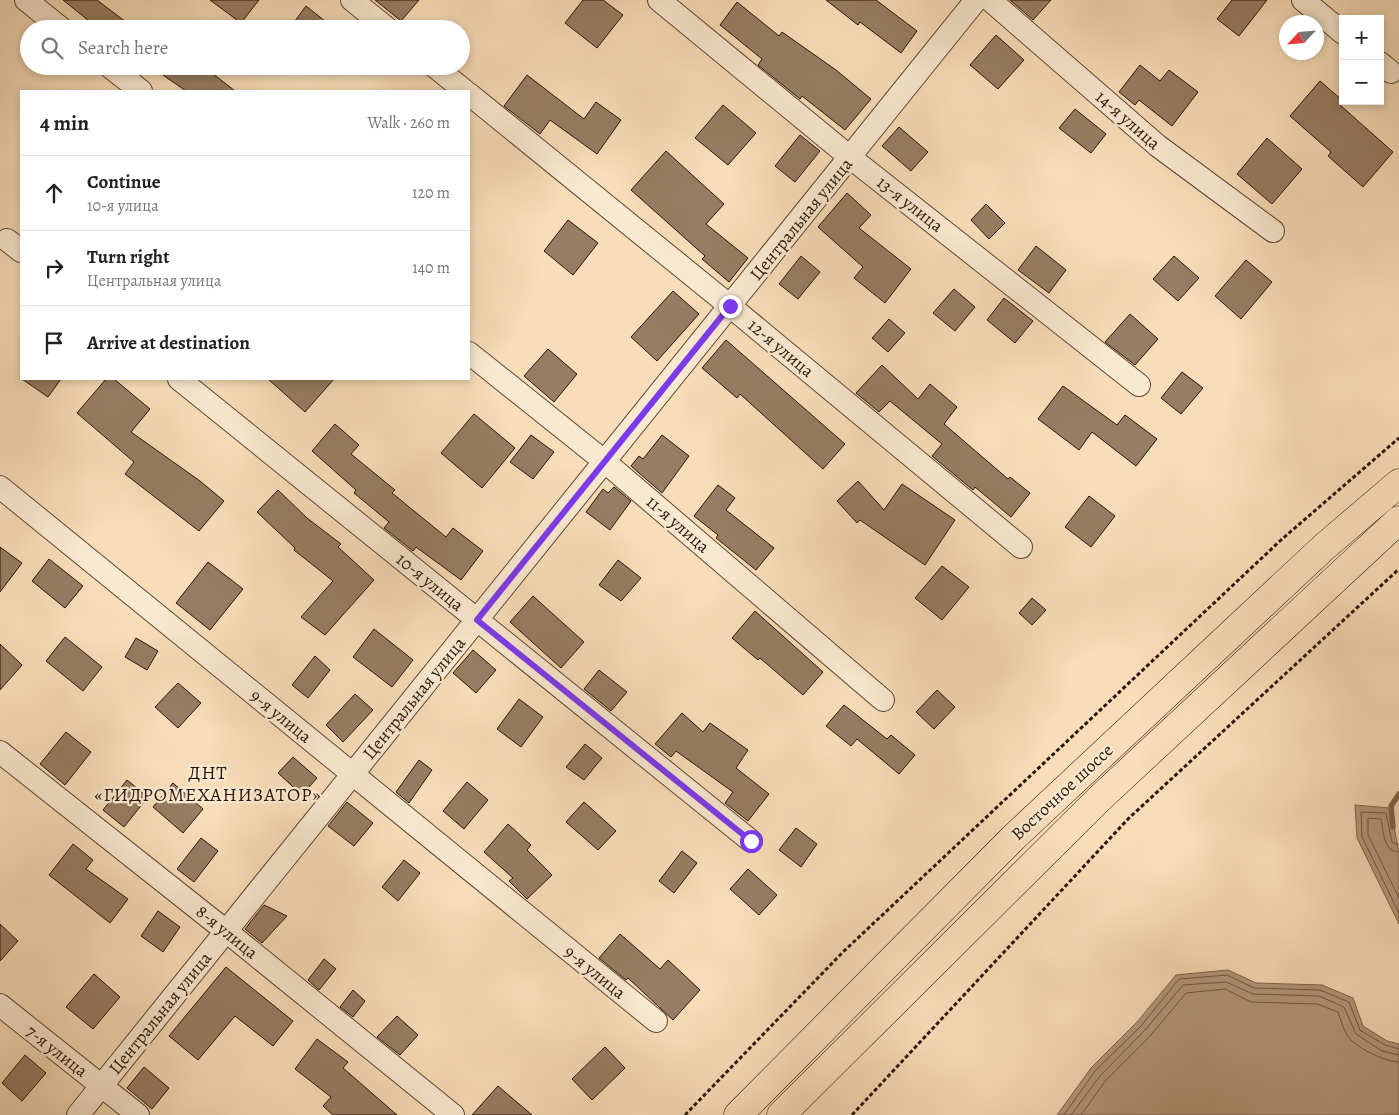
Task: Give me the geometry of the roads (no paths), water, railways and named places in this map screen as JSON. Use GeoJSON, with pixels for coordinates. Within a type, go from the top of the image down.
{"type":"FeatureCollection","features":[{"type":"Feature","properties":{"kind":"highway","name":"Восточное шоссе"},"geometry":{"type":"LineString","coordinates":[[738,1115],[1013,838],[1324,548],[1399,483]]}},
{"type":"Feature","properties":{"kind":"highway","name":"Восточное шоссе"},"geometry":{"type":"LineString","coordinates":[[781,1115],[1099,799],[1399,520]]}},
{"type":"Feature","properties":{"kind":"street"},"geometry":{"type":"LineString","coordinates":[[26,0],[51,20]]}},
{"type":"Feature","properties":{"kind":"street"},"geometry":{"type":"LineString","coordinates":[[352,0],[377,20]]}},
{"type":"Feature","properties":{"kind":"street","name":"13-я улица"},"geometry":{"type":"LineString","coordinates":[[659,0],[851,158],[1140,385]]}},
{"type":"Feature","properties":{"kind":"street","name":"Центральная улица"},"geometry":{"type":"LineString","coordinates":[[78,1115],[604,461],[851,158],[976,0]]}},
{"type":"Feature","properties":{"kind":"street","name":"14-я улица"},"geometry":{"type":"LineString","coordinates":[[990,0],[1158,146],[1273,231]]}},
{"type":"Feature","properties":{"kind":"street"},"geometry":{"type":"LineString","coordinates":[[1303,0],[1339,29]]}},
{"type":"Feature","properties":{"kind":"street"},"geometry":{"type":"LineString","coordinates":[[120,75],[139,90]]}},
{"type":"Feature","properties":{"kind":"street"},"geometry":{"type":"LineString","coordinates":[[445,75],[464,90]]}},
{"type":"Feature","properties":{"kind":"street","name":"12-я улица"},"geometry":{"type":"LineString","coordinates":[[470,95],[730,306],[1021,548]]}},
{"type":"Feature","properties":{"kind":"street","name":"11-я улица"},"geometry":{"type":"LineString","coordinates":[[470,354],[604,461],[883,700]]}},
{"type":"Feature","properties":{"kind":"street","name":"10-я улица"},"geometry":{"type":"LineString","coordinates":[[180,380],[751,841]]}},
{"type":"Feature","properties":{"kind":"street","name":"9-я улица"},"geometry":{"type":"LineString","coordinates":[[0,487],[656,1021]]}},
{"type":"Feature","properties":{"kind":"street","name":"8-я улица"},"geometry":{"type":"LineString","coordinates":[[0,752],[226,931],[453,1115]]}},
{"type":"Feature","properties":{"kind":"street","name":"7-я улица"},"geometry":{"type":"LineString","coordinates":[[0,1005],[138,1115]]}},
{"type":"Feature","properties":{"kind":"water"},"geometry":{"type":"Polygon","coordinates":[[[1355,805],[1390,808],[1399,852],[1399,924],[1357,838],[1355,805]]]}},
{"type":"Feature","properties":{"kind":"water"},"geometry":{"type":"Polygon","coordinates":[[[1228,970],[1256,983],[1322,985],[1353,998],[1363,1026],[1387,1041],[1399,1044],[1399,1115],[1057,1115],[1091,1068],[1137,1022],[1176,975],[1228,970]]]}},
{"type":"Feature","properties":{"kind":"waterway"},"geometry":{"type":"LineString","coordinates":[[1393,827],[1391,806],[1399,794]]}},
{"type":"Feature","properties":{"kind":"district","name":"ДНТ «ГИДРОМЕХАНИЗАТОР»"},"geometry":{"type":"Point","coordinates":[208,784]}}]}
